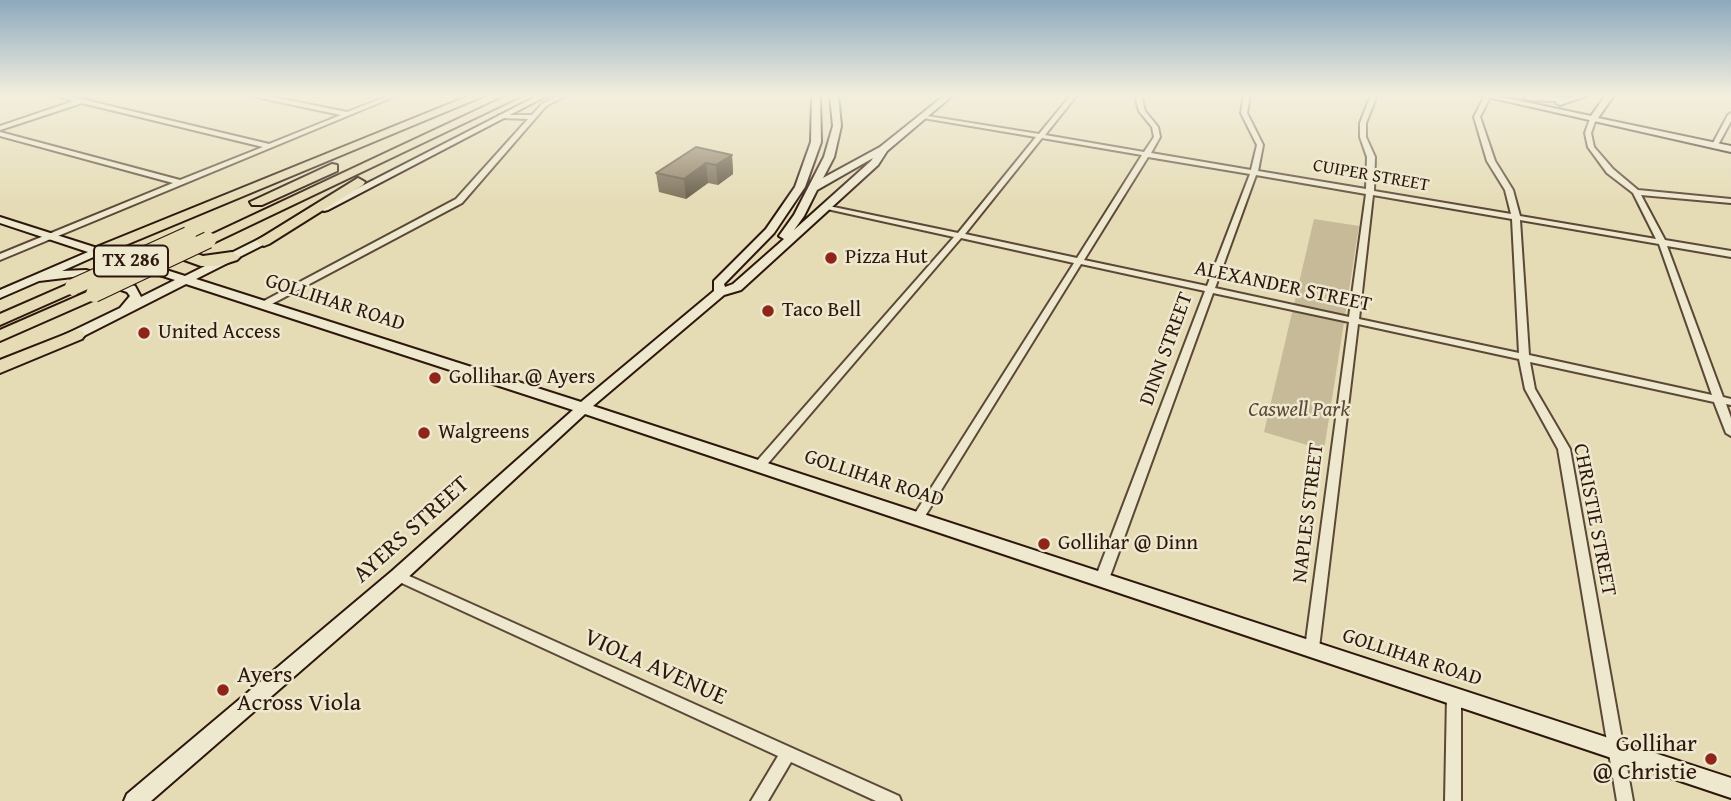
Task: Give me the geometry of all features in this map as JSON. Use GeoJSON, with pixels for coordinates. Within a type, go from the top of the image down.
{"type":"FeatureCollection","features":[{"type":"Feature","properties":{"kind":"highway"},"geometry":{"type":"LineString","coordinates":[[99,251],[387,132]]}},
{"type":"Feature","properties":{"kind":"highway","name":"TX 286"},"geometry":{"type":"LineString","coordinates":[[0,320],[406,132]]}},
{"type":"Feature","properties":{"kind":"highway","name":"TX 286"},"geometry":{"type":"LineString","coordinates":[[0,336],[442,132]]}},
{"type":"Feature","properties":{"kind":"highway"},"geometry":{"type":"LineString","coordinates":[[264,241],[361,180],[445,132]]}},
{"type":"Feature","properties":{"kind":"highway"},"geometry":{"type":"LineString","coordinates":[[152,229],[141,239],[144,242],[201,261],[218,261],[232,257]]}},
{"type":"Feature","properties":{"kind":"highway"},"geometry":{"type":"LineString","coordinates":[[0,368],[76,335]]}},
{"type":"Feature","properties":{"kind":"main road"},"geometry":{"type":"LineString","coordinates":[[76,335],[264,241],[470,132]]}},
{"type":"Feature","properties":{"kind":"main road","name":"AYERS STREET"},"geometry":{"type":"LineString","coordinates":[[720,292],[718,283],[764,237],[800,187],[816,142],[816,132]]}},
{"type":"Feature","properties":{"kind":"main road"},"geometry":{"type":"LineString","coordinates":[[755,268],[799,216],[829,157],[835,132]]}},
{"type":"Feature","properties":{"kind":"main road","name":"AYERS STREET"},"geometry":{"type":"LineString","coordinates":[[813,188],[883,149],[903,132]]}},
{"type":"Feature","properties":{"kind":"main road"},"geometry":{"type":"LineString","coordinates":[[1656,132],[1731,149]]}},
{"type":"Feature","properties":{"kind":"main road","name":"AYERS STREET"},"geometry":{"type":"LineString","coordinates":[[135,801],[398,576],[583,408],[720,292],[737,287],[874,163],[883,149]]}},
{"type":"Feature","properties":{"kind":"main road"},"geometry":{"type":"LineString","coordinates":[[829,157],[839,161],[863,160]]}},
{"type":"Feature","properties":{"kind":"main road","name":"GOLLIHAR ROAD"},"geometry":{"type":"LineString","coordinates":[[0,220],[760,465],[1731,788]]}},
{"type":"Feature","properties":{"kind":"main road"},"geometry":{"type":"LineString","coordinates":[[0,294],[99,251]]}},
{"type":"Feature","properties":{"kind":"main road"},"geometry":{"type":"LineString","coordinates":[[38,278],[82,272],[131,289],[136,296],[124,310]]}},
{"type":"Feature","properties":{"kind":"street"},"geometry":{"type":"LineString","coordinates":[[214,132],[270,146]]}},
{"type":"Feature","properties":{"kind":"street"},"geometry":{"type":"LineString","coordinates":[[0,257],[303,132]]}},
{"type":"Feature","properties":{"kind":"street"},"geometry":{"type":"LineString","coordinates":[[265,304],[459,201],[520,132]]}},
{"type":"Feature","properties":{"kind":"street","name":"CUIPER STREET"},"geometry":{"type":"LineString","coordinates":[[1024,132],[1731,254]]}},
{"type":"Feature","properties":{"kind":"street"},"geometry":{"type":"LineString","coordinates":[[760,465],[960,236],[1042,132]]}},
{"type":"Feature","properties":{"kind":"street"},"geometry":{"type":"LineString","coordinates":[[918,517],[1157,137],[1156,132]]}},
{"type":"Feature","properties":{"kind":"street","name":"DINN STREET"},"geometry":{"type":"LineString","coordinates":[[1102,579],[1254,172],[1260,145],[1254,132]]}},
{"type":"Feature","properties":{"kind":"street","name":"NAPLES STREET"},"geometry":{"type":"LineString","coordinates":[[1312,648],[1370,192],[1371,157],[1363,132]]}},
{"type":"Feature","properties":{"kind":"street","name":"CHRISTIE STREET"},"geometry":{"type":"LineString","coordinates":[[1481,132],[1491,160],[1509,190],[1516,216],[1524,358],[1530,389],[1564,449],[1625,801]]}},
{"type":"Feature","properties":{"kind":"street"},"geometry":{"type":"LineString","coordinates":[[1588,132],[1591,146],[1610,171],[1636,192],[1662,242],[1731,433]]}},
{"type":"Feature","properties":{"kind":"street"},"geometry":{"type":"LineString","coordinates":[[1715,145],[1722,132]]}},
{"type":"Feature","properties":{"kind":"street"},"geometry":{"type":"LineString","coordinates":[[0,134],[181,183]]}},
{"type":"Feature","properties":{"kind":"street"},"geometry":{"type":"LineString","coordinates":[[1636,192],[1731,201]]}},
{"type":"Feature","properties":{"kind":"street","name":"ALEXANDER STREET"},"geometry":{"type":"LineString","coordinates":[[827,207],[1731,402]]}},
{"type":"Feature","properties":{"kind":"street","name":"VIOLA AVENUE"},"geometry":{"type":"LineString","coordinates":[[398,576],[893,801]]}},
{"type":"Feature","properties":{"kind":"street"},"geometry":{"type":"LineString","coordinates":[[1453,801],[1454,696]]}},
{"type":"Feature","properties":{"kind":"street"},"geometry":{"type":"LineString","coordinates":[[759,801],[788,753]]}},
{"type":"Feature","properties":{"kind":"green space","name":"Caswell Park"},"geometry":{"type":"Polygon","coordinates":[[[1314,219],[1359,226],[1324,450],[1264,432],[1314,219]]]}},
{"type":"Feature","properties":{"kind":"building"},"geometry":{"type":"Polygon","coordinates":[[[696,147],[732,155],[716,165],[706,163],[684,179],[656,173],[696,147]]]}},
{"type":"Feature","properties":{"kind":"place","name":"Pizza Hut"},"geometry":{"type":"Point","coordinates":[831,258]}},
{"type":"Feature","properties":{"kind":"place","name":"Taco Bell"},"geometry":{"type":"Point","coordinates":[768,311]}},
{"type":"Feature","properties":{"kind":"place","name":"United Access"},"geometry":{"type":"Point","coordinates":[144,333]}},
{"type":"Feature","properties":{"kind":"place","name":"Gollihar @ Ayers"},"geometry":{"type":"Point","coordinates":[435,378]}},
{"type":"Feature","properties":{"kind":"place","name":"Walgreens"},"geometry":{"type":"Point","coordinates":[424,433]}},
{"type":"Feature","properties":{"kind":"place","name":"Gollihar @ Dinn"},"geometry":{"type":"Point","coordinates":[1044,544]}},
{"type":"Feature","properties":{"kind":"place","name":"Ayers Across Viola"},"geometry":{"type":"Point","coordinates":[223,690]}},
{"type":"Feature","properties":{"kind":"place","name":"Gollihar @ Christie"},"geometry":{"type":"Point","coordinates":[1711,759]}}]}
